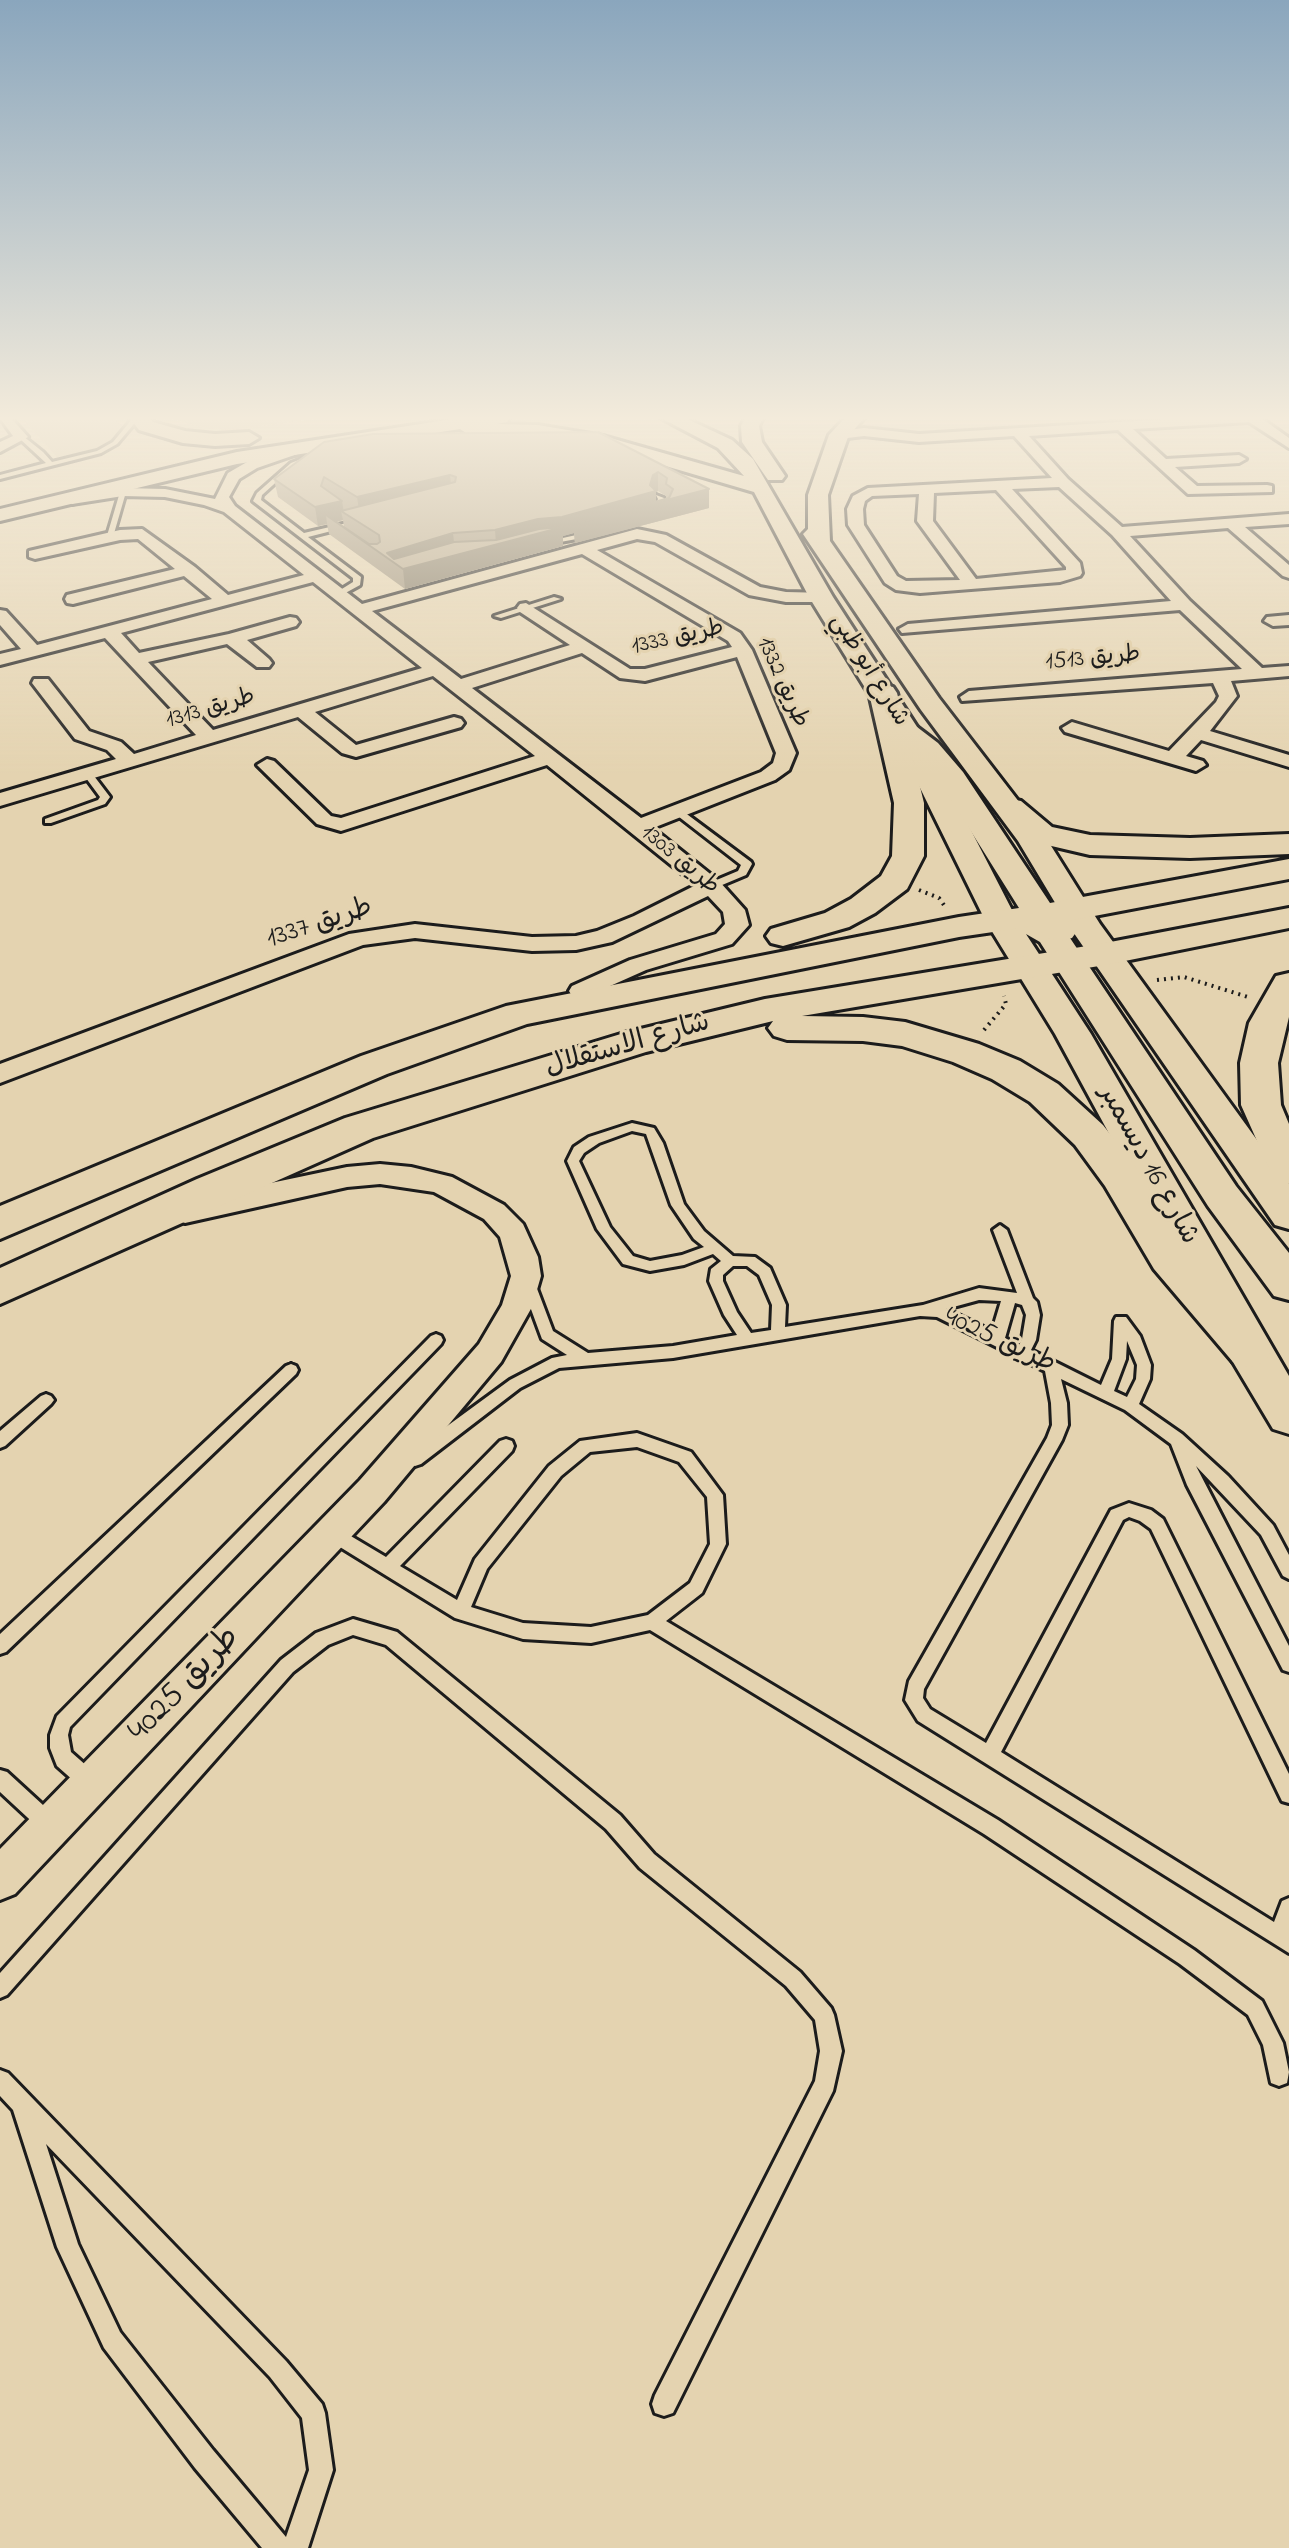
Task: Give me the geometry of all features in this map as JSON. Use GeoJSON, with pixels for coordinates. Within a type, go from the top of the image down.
{"type":"FeatureCollection","features":[{"type":"Feature","properties":{"kind":"main road","name":"شارع أبو ظبي"},"geometry":{"type":"LineString","coordinates":[[788,537],[821,597],[907,733]]}},
{"type":"Feature","properties":{"kind":"main road","name":"شارع أبو ظبي"},"geometry":{"type":"LineString","coordinates":[[816,537],[930,704],[1032,839]]}},
{"type":"Feature","properties":{"kind":"main road"},"geometry":{"type":"LineString","coordinates":[[819,541],[821,537]]}},
{"type":"Feature","properties":{"kind":"main road"},"geometry":{"type":"LineString","coordinates":[[519,1014],[549,1000],[837,920],[863,906],[895,882],[908,856],[909,803],[883,693]]}},
{"type":"Feature","properties":{"kind":"main road"},"geometry":{"type":"LineString","coordinates":[[907,733],[928,749],[952,778],[1222,1196],[1289,1284]]}},
{"type":"Feature","properties":{"kind":"main road"},"geometry":{"type":"LineString","coordinates":[[1010,808],[1041,834],[1090,845],[1190,848],[1289,844]]}},
{"type":"Feature","properties":{"kind":"main road","name":"شارع 16 ديسمبر"},"geometry":{"type":"LineString","coordinates":[[1032,839],[1073,1034],[1289,1415]]}},
{"type":"Feature","properties":{"kind":"main road","name":"شارع الاستقلال"},"geometry":{"type":"LineString","coordinates":[[0,1287],[359,1128],[637,1042],[765,1011],[1052,933],[1118,903],[1289,869]]}},
{"type":"Feature","properties":{"kind":"main road"},"geometry":{"type":"LineString","coordinates":[[359,1128],[413,1096],[532,1051],[638,1018],[799,979],[1289,893]]}},
{"type":"Feature","properties":{"kind":"main road","name":"شارع الاستقلال"},"geometry":{"type":"LineString","coordinates":[[0,1223],[374,1065],[519,1014],[1052,933],[1289,918]]}},
{"type":"Feature","properties":{"kind":"main road","name":"شارع 16 ديسمبر"},"geometry":{"type":"LineString","coordinates":[[1052,933],[1289,1214]]}},
{"type":"Feature","properties":{"kind":"main road"},"geometry":{"type":"LineString","coordinates":[[1289,984],[1267,1023],[1259,1063],[1261,1105],[1289,1169]]}},
{"type":"Feature","properties":{"kind":"main road"},"geometry":{"type":"LineString","coordinates":[[471,1093],[794,1028],[863,1029],[905,1034],[956,1049],[1006,1070],[1044,1093],[1089,1135],[1120,1176],[1169,1257],[1249,1349]]}},
{"type":"Feature","properties":{"kind":"street"},"geometry":{"type":"LineString","coordinates":[[35,554],[109,537]]}},
{"type":"Feature","properties":{"kind":"street"},"geometry":{"type":"LineString","coordinates":[[148,537],[225,601]]}},
{"type":"Feature","properties":{"kind":"street","name":"طريق 1303"},"geometry":{"type":"LineString","coordinates":[[269,537],[638,826],[711,886],[734,910],[737,925],[731,935],[638,965],[581,991]]}},
{"type":"Feature","properties":{"kind":"street"},"geometry":{"type":"LineString","coordinates":[[361,609],[529,560],[624,537]]}},
{"type":"Feature","properties":{"kind":"street"},"geometry":{"type":"LineString","coordinates":[[654,537],[755,591],[786,597],[821,597]]}},
{"type":"Feature","properties":{"kind":"street"},"geometry":{"type":"LineString","coordinates":[[863,537],[895,583],[920,588],[1060,577],[1076,570],[1046,537]]}},
{"type":"Feature","properties":{"kind":"street"},"geometry":{"type":"LineString","coordinates":[[937,537],[971,584]]}},
{"type":"Feature","properties":{"kind":"street"},"geometry":{"type":"LineString","coordinates":[[1122,537],[1184,605],[1257,673]]}},
{"type":"Feature","properties":{"kind":"street"},"geometry":{"type":"LineString","coordinates":[[1247,537],[1289,573]]}},
{"type":"Feature","properties":{"kind":"street","name":"طريق 1332"},"geometry":{"type":"LineString","coordinates":[[583,548],[727,632],[743,650],[786,753],[785,760],[768,776],[638,826]]}},
{"type":"Feature","properties":{"kind":"street"},"geometry":{"type":"LineString","coordinates":[[73,599],[189,570]]}},
{"type":"Feature","properties":{"kind":"street"},"geometry":{"type":"LineString","coordinates":[[0,660],[318,576]]}},
{"type":"Feature","properties":{"kind":"street"},"geometry":{"type":"LineString","coordinates":[[908,629],[1184,605]]}},
{"type":"Feature","properties":{"kind":"street","name":"طريق 1333"},"geometry":{"type":"LineString","coordinates":[[526,608],[621,672],[632,676],[743,650]]}},
{"type":"Feature","properties":{"kind":"street"},"geometry":{"type":"LineString","coordinates":[[0,615],[33,651]]}},
{"type":"Feature","properties":{"kind":"street"},"geometry":{"type":"LineString","coordinates":[[135,659],[232,639],[290,622]]}},
{"type":"Feature","properties":{"kind":"street"},"geometry":{"type":"LineString","coordinates":[[109,631],[209,737]]}},
{"type":"Feature","properties":{"kind":"street"},"geometry":{"type":"LineString","coordinates":[[232,639],[263,663]]}},
{"type":"Feature","properties":{"kind":"street"},"geometry":{"type":"LineString","coordinates":[[459,686],[583,647]]}},
{"type":"Feature","properties":{"kind":"street","name":"طريق 1313"},"geometry":{"type":"LineString","coordinates":[[0,800],[437,669]]}},
{"type":"Feature","properties":{"kind":"street","name":"طريق 1513"},"geometry":{"type":"LineString","coordinates":[[969,697],[1289,671]]}},
{"type":"Feature","properties":{"kind":"street"},"geometry":{"type":"LineString","coordinates":[[632,676],[648,691]]}},
{"type":"Feature","properties":{"kind":"street"},"geometry":{"type":"LineString","coordinates":[[1173,758],[1228,696],[1220,676]]}},
{"type":"Feature","properties":{"kind":"street"},"geometry":{"type":"LineString","coordinates":[[41,683],[82,735],[114,746],[130,761]]}},
{"type":"Feature","properties":{"kind":"street"},"geometry":{"type":"LineString","coordinates":[[301,710],[349,749],[356,751],[454,723]]}},
{"type":"Feature","properties":{"kind":"street"},"geometry":{"type":"LineString","coordinates":[[1072,728],[1196,765]]}},
{"type":"Feature","properties":{"kind":"street"},"geometry":{"type":"LineString","coordinates":[[1197,733],[1289,761]]}},
{"type":"Feature","properties":{"kind":"street"},"geometry":{"type":"LineString","coordinates":[[267,765],[324,820],[341,825],[549,758]]}},
{"type":"Feature","properties":{"kind":"street","name":"طريق 1337"},"geometry":{"type":"LineString","coordinates":[[0,1074],[357,939],[415,931],[532,944],[576,943],[604,937],[642,921],[711,886]]}},
{"type":"Feature","properties":{"kind":"street"},"geometry":{"type":"LineString","coordinates":[[148,1220],[347,1177],[380,1174],[411,1177],[442,1184],[494,1212],[513,1232],[523,1257],[526,1276]]}},
{"type":"Feature","properties":{"kind":"street","name":"طريق 4025"},"geometry":{"type":"LineString","coordinates":[[0,1879],[372,1491],[490,1353],[517,1307],[526,1276]]}},
{"type":"Feature","properties":{"kind":"lane"},"geometry":{"type":"LineString","coordinates":[[303,537],[357,577],[357,583],[340,594]]}},
{"type":"Feature","properties":{"kind":"lane"},"geometry":{"type":"LineString","coordinates":[[536,544],[578,537]]}},
{"type":"Feature","properties":{"kind":"lane"},"geometry":{"type":"LineString","coordinates":[[498,616],[557,599]]}},
{"type":"Feature","properties":{"kind":"lane"},"geometry":{"type":"LineString","coordinates":[[48,821],[102,802],[105,797],[88,774]]}},
{"type":"Feature","properties":{"kind":"lane"},"geometry":{"type":"LineString","coordinates":[[677,811],[747,864],[742,873],[711,886]]}},
{"type":"Feature","properties":{"kind":"lane"},"geometry":{"type":"LineString","coordinates":[[714,1248],[684,1260],[650,1266],[628,1260],[604,1229],[573,1161],[579,1150],[594,1140],[632,1127],[650,1131],[678,1205],[714,1248],[730,1261],[750,1261],[765,1272],[779,1305],[778,1334]]}},
{"type":"Feature","properties":{"kind":"lane"},"geometry":{"type":"LineString","coordinates":[[1000,1230],[1030,1302],[1033,1328],[1022,1352]]}},
{"type":"Feature","properties":{"kind":"lane"},"geometry":{"type":"LineString","coordinates":[[730,1261],[716,1273],[716,1281],[727,1308],[748,1340]]}},
{"type":"Feature","properties":{"kind":"lane"},"geometry":{"type":"LineString","coordinates":[[526,1276],[547,1335],[583,1358]]}},
{"type":"Feature","properties":{"kind":"lane"},"geometry":{"type":"LineString","coordinates":[[920,1310],[979,1294],[1010,1296],[1030,1302]]}},
{"type":"Feature","properties":{"kind":"lane"},"geometry":{"type":"LineString","coordinates":[[997,1339],[1010,1296]]}},
{"type":"Feature","properties":{"kind":"lane","name":"طريق 4025"},"geometry":{"type":"LineString","coordinates":[[372,1491],[535,1371],[557,1362],[673,1352],[920,1310],[950,1316],[1051,1366],[1130,1406],[1177,1439],[1222,1481],[1267,1530],[1289,1571]]}},
{"type":"Feature","properties":{"kind":"lane"},"geometry":{"type":"LineString","coordinates":[[1105,1394],[1119,1359],[1121,1321],[1135,1340],[1144,1365],[1143,1379],[1130,1406]]}},
{"type":"Feature","properties":{"kind":"lane"},"geometry":{"type":"LineString","coordinates":[[92,1784],[64,1759],[59,1748],[63,1722],[436,1340]]}},
{"type":"Feature","properties":{"kind":"lane"},"geometry":{"type":"LineString","coordinates":[[1051,1366],[1060,1425],[1054,1440],[913,1694],[924,1715],[1284,1940],[1289,1908]]}},
{"type":"Feature","properties":{"kind":"lane"},"geometry":{"type":"LineString","coordinates":[[0,1646],[291,1370]]}},
{"type":"Feature","properties":{"kind":"lane"},"geometry":{"type":"LineString","coordinates":[[0,1441],[46,1400]]}},
{"type":"Feature","properties":{"kind":"lane"},"geometry":{"type":"LineString","coordinates":[[1177,1439],[1193,1480],[1289,1664]]}},
{"type":"Feature","properties":{"kind":"lane"},"geometry":{"type":"LineString","coordinates":[[333,1534],[461,1612],[523,1631],[591,1635],[652,1622],[696,1588],[718,1544],[715,1495],[685,1457],[637,1440],[586,1446],[555,1471],[481,1564],[461,1612]]}},
{"type":"Feature","properties":{"kind":"lane"},"geometry":{"type":"LineString","coordinates":[[387,1567],[506,1446]]}},
{"type":"Feature","properties":{"kind":"lane"},"geometry":{"type":"LineString","coordinates":[[989,1756],[1117,1515],[1129,1510],[1145,1515],[1157,1524],[1289,1794]]}},
{"type":"Feature","properties":{"kind":"lane"},"geometry":{"type":"LineString","coordinates":[[652,1622],[991,1827],[1187,1957],[1255,2008],[1273,2043],[1279,2075]]}},
{"type":"Feature","properties":{"kind":"lane"},"geometry":{"type":"LineString","coordinates":[[0,1988],[287,1666],[322,1639],[353,1627],[391,1638],[613,1822],[647,1861],[793,1979],[824,2015],[831,2051],[825,2083],[664,2404]]}},
{"type":"Feature","properties":{"kind":"lane"},"geometry":{"type":"LineString","coordinates":[[0,1779],[51,1826]]}},
{"type":"Feature","properties":{"kind":"lane"},"geometry":{"type":"LineString","coordinates":[[0,2081],[278,2369],[313,2413],[321,2470],[295,2548]]}},
{"type":"Feature","properties":{"kind":"lane"},"geometry":{"type":"LineString","coordinates":[[21,2101],[68,2247],[112,2340],[204,2459],[279,2548]]}},
{"type":"Feature","properties":{"kind":"building"},"geometry":{"type":"Polygon","coordinates":[[[357,537],[369,544],[380,542],[379,537],[440,537],[387,553],[394,559],[454,542],[525,537],[403,569],[357,537]]]}}]}
